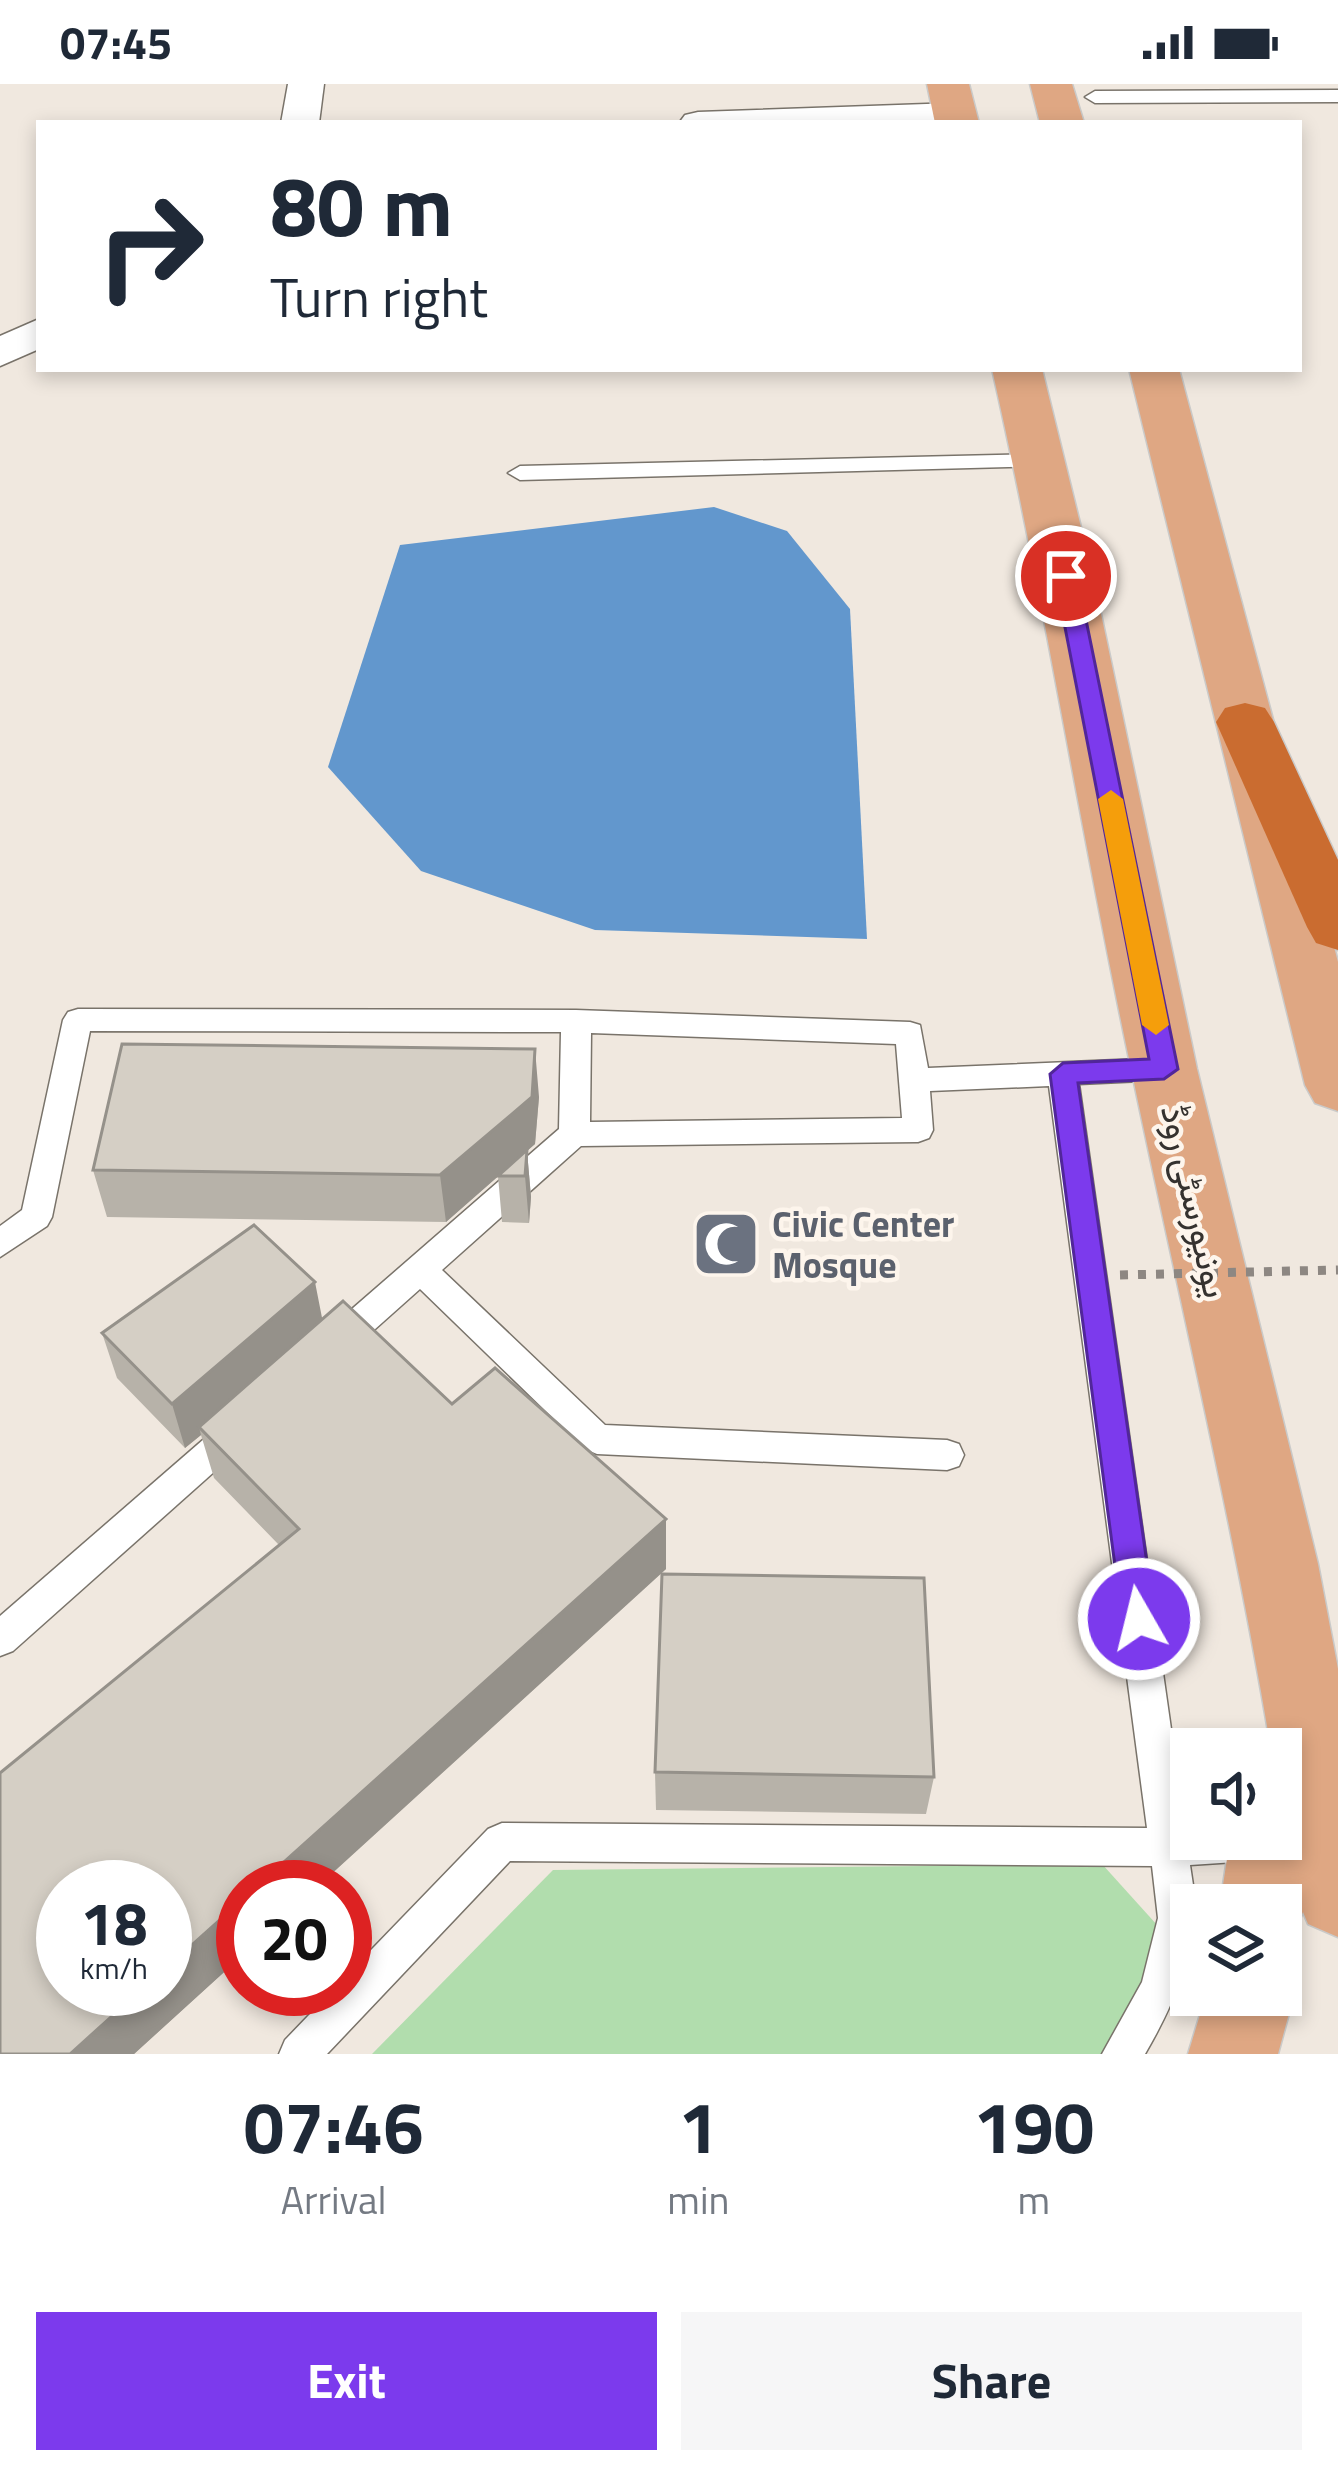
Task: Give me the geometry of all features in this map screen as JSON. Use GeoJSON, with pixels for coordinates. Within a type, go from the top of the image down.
{"type":"FeatureCollection","features":[{"type":"Feature","properties":{"kind":"highway"},"geometry":{"type":"LineString","coordinates":[[1245,722],[1338,927]]}},
{"type":"Feature","properties":{"kind":"main road"},"geometry":{"type":"LineString","coordinates":[[1052,84],[1087,107]]}},
{"type":"Feature","properties":{"kind":"main road","name":"یونیورسٹی روڈ"},"geometry":{"type":"LineString","coordinates":[[1018,372],[1164,1069],[1279,1564],[1338,1894]]}},
{"type":"Feature","properties":{"kind":"main road"},"geometry":{"type":"LineString","coordinates":[[1155,372],[1338,1085]]}},
{"type":"Feature","properties":{"kind":"main road"},"geometry":{"type":"LineString","coordinates":[[1275,1728],[1279,1564]]}},
{"type":"Feature","properties":{"kind":"main road"},"geometry":{"type":"LineString","coordinates":[[1232,2054],[1244,2016]]}},
{"type":"Feature","properties":{"kind":"street"},"geometry":{"type":"LineString","coordinates":[[300,120],[306,84]]}},
{"type":"Feature","properties":{"kind":"street"},"geometry":{"type":"LineString","coordinates":[[745,120],[964,106]]}},
{"type":"Feature","properties":{"kind":"street"},"geometry":{"type":"LineString","coordinates":[[0,353],[36,334]]}},
{"type":"Feature","properties":{"kind":"lane"},"geometry":{"type":"LineString","coordinates":[[1087,107],[1338,96]]}},
{"type":"Feature","properties":{"kind":"lane"},"geometry":{"type":"LineString","coordinates":[[520,473],[1039,461]]}},
{"type":"Feature","properties":{"kind":"lane"},"geometry":{"type":"LineString","coordinates":[[0,1244],[36,1217],[78,1020],[576,1021],[910,1033],[918,1130],[574,1134],[315,1361]]}},
{"type":"Feature","properties":{"kind":"lane"},"geometry":{"type":"LineString","coordinates":[[574,1134],[576,1021]]}},
{"type":"Feature","properties":{"kind":"lane"},"geometry":{"type":"LineString","coordinates":[[914,1080],[1164,1069]]}},
{"type":"Feature","properties":{"kind":"lane"},"geometry":{"type":"LineString","coordinates":[[299,2054],[502,1842],[1170,1847],[1063,1074]]}},
{"type":"Feature","properties":{"kind":"lane"},"geometry":{"type":"LineString","coordinates":[[420,1269],[597,1439],[947,1455]]}},
{"type":"Feature","properties":{"kind":"lane"},"geometry":{"type":"LineString","coordinates":[[0,1639],[263,1408]]}},
{"type":"Feature","properties":{"kind":"lane"},"geometry":{"type":"LineString","coordinates":[[1122,2054],[1160,1990],[1178,1918],[1171,1860]]}},
{"type":"Feature","properties":{"kind":"path"},"geometry":{"type":"LineString","coordinates":[[1120,1274],[1338,1270]]}},
{"type":"Feature","properties":{"kind":"green space"},"geometry":{"type":"Polygon","coordinates":[[[1102,1864],[1167,1936],[1121,2054],[372,2054],[553,1870],[1102,1864]]]}},
{"type":"Feature","properties":{"kind":"water"},"geometry":{"type":"Polygon","coordinates":[[[714,507],[787,531],[850,609],[867,939],[595,930],[421,871],[328,767],[400,545],[714,507]]]}},
{"type":"Feature","properties":{"kind":"building"},"geometry":{"type":"Polygon","coordinates":[[[122,1044],[535,1049],[532,1097],[440,1175],[93,1170],[122,1044]]]}},
{"type":"Feature","properties":{"kind":"building"},"geometry":{"type":"Polygon","coordinates":[[[527,1150],[525,1176],[498,1176],[527,1150]]]}},
{"type":"Feature","properties":{"kind":"building"},"geometry":{"type":"Polygon","coordinates":[[[254,1225],[315,1282],[172,1404],[102,1333],[254,1225]]]}},
{"type":"Feature","properties":{"kind":"building"},"geometry":{"type":"Polygon","coordinates":[[[343,1301],[452,1404],[495,1368],[666,1519],[286,1860],[216,1860],[216,1923],[192,1945],[192,1860],[36,1860],[36,2016],[112,2016],[70,2054],[0,2054],[0,1773],[299,1529],[199,1427],[343,1301]]]}},
{"type":"Feature","properties":{"kind":"building"},"geometry":{"type":"Polygon","coordinates":[[[662,1574],[924,1578],[934,1777],[655,1772],[662,1574]]]}},
{"type":"Feature","properties":{"kind":"slow traffic"},"geometry":{"type":"LineString","coordinates":[[1111,799],[1156,1025]]}},
{"type":"Feature","properties":{"kind":"place","name":"Civic Center Mosque"},"geometry":{"type":"Point","coordinates":[726,1244]}},
{"type":"Feature","properties":{"kind":"route"},"geometry":{"type":"LineString","coordinates":[[1066,576],[1164,1069],[1063,1074],[1139,1619]]}}]}
